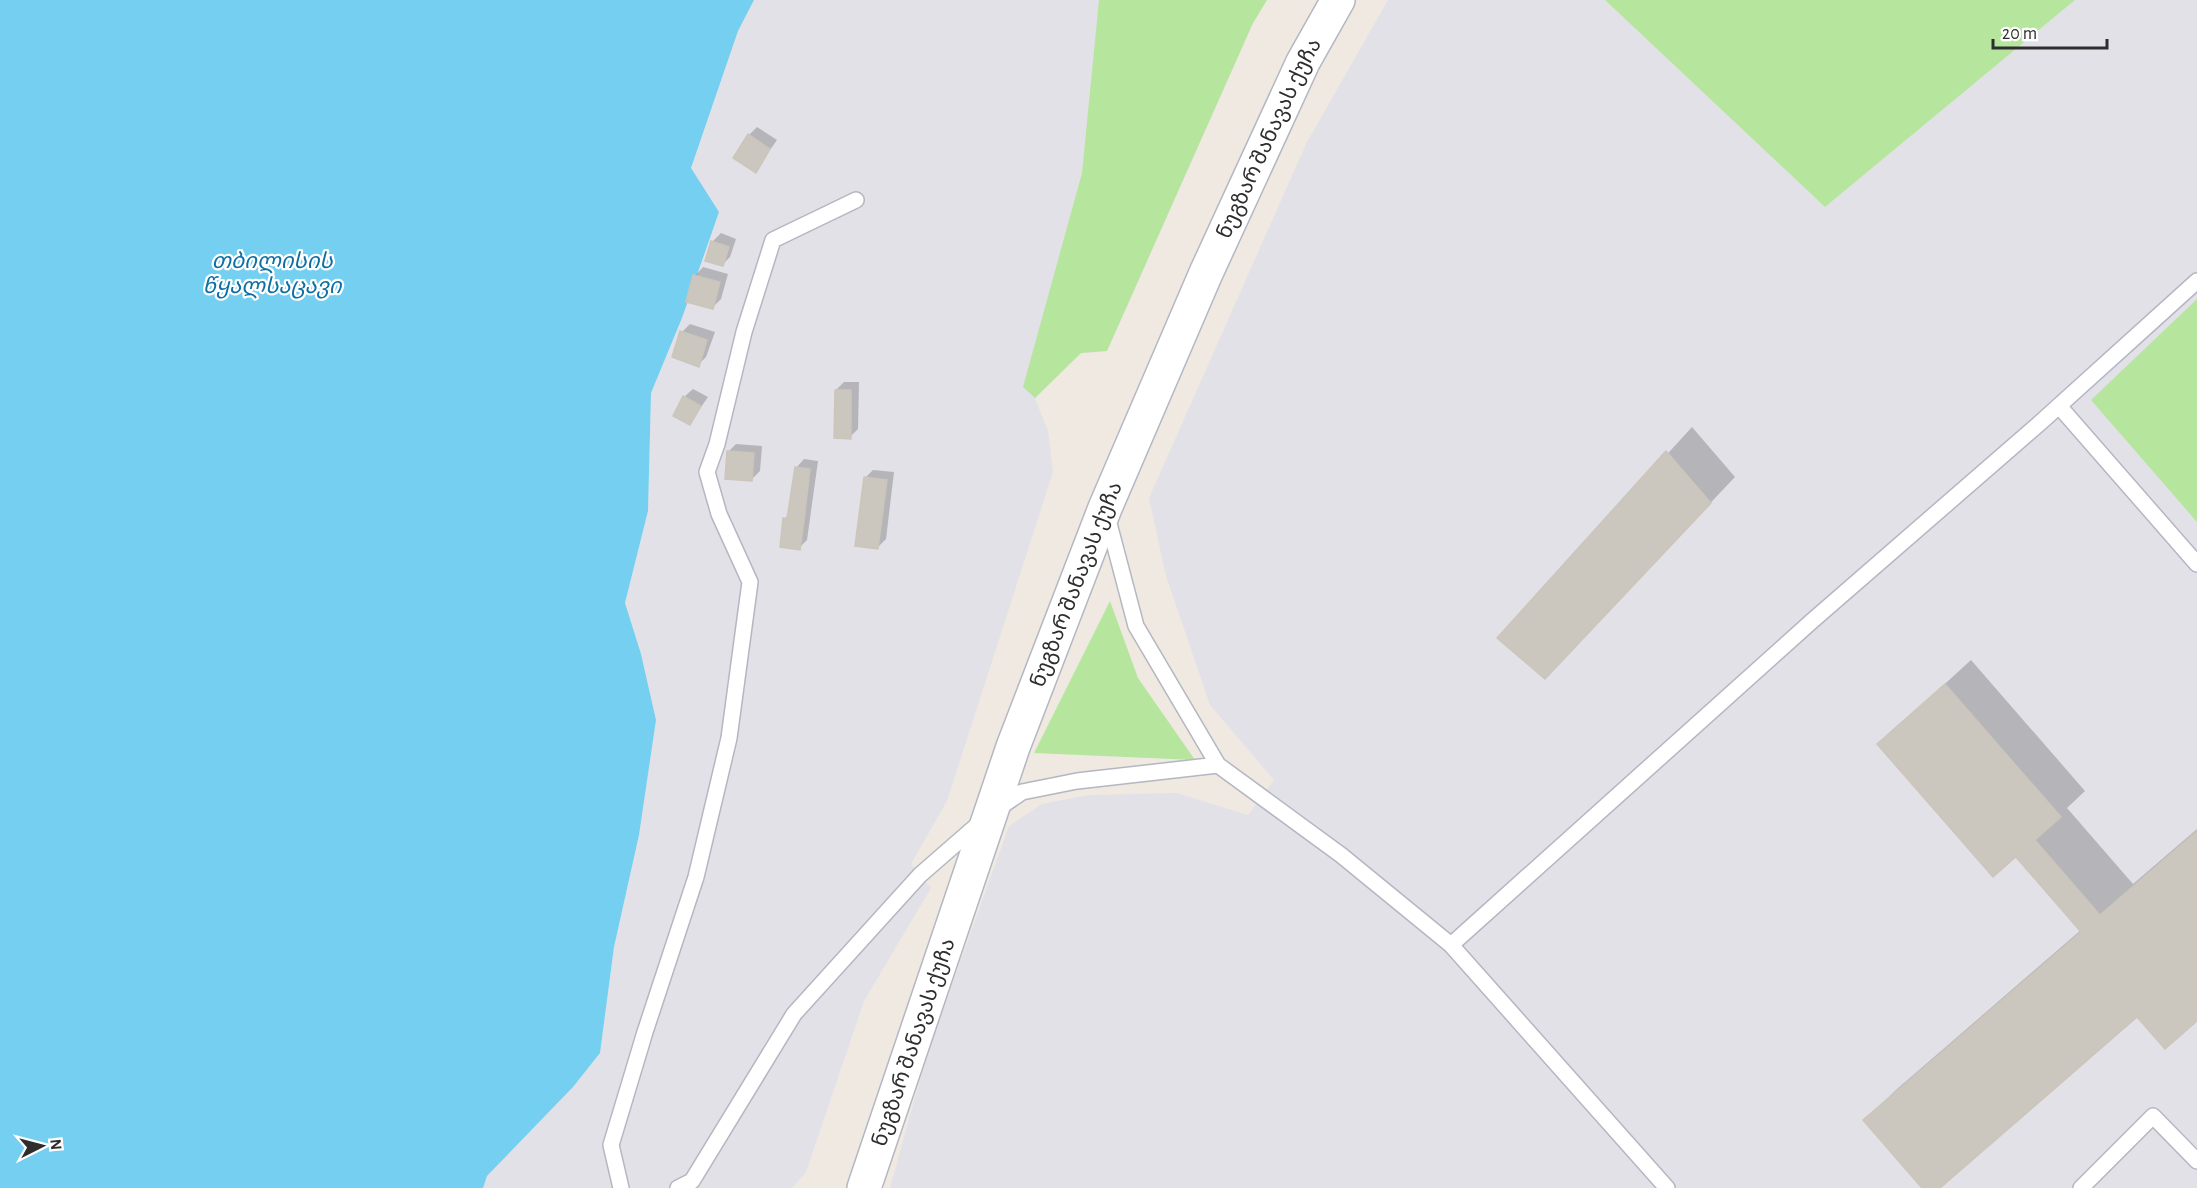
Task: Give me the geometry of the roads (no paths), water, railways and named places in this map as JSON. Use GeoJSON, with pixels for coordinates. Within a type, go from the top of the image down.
{"type":"FeatureCollection","features":[{"type":"Feature","properties":{"kind":"main road","name":"ნუგზარ შანავას ქუჩა"},"geometry":{"type":"LineString","coordinates":[[864,1188],[1013,747],[1105,508],[1210,262],[1303,62],[1338,0]]}},
{"type":"Feature","properties":{"kind":"lane"},"geometry":{"type":"LineString","coordinates":[[621,1188],[611,1145],[645,1032],[696,878],[729,738],[749,593],[750,582],[719,514],[707,472],[717,444],[744,332],[773,240],[855,200]]}},
{"type":"Feature","properties":{"kind":"lane"},"geometry":{"type":"LineString","coordinates":[[1450,945],[2197,281]]}},
{"type":"Feature","properties":{"kind":"lane"},"geometry":{"type":"LineString","coordinates":[[2059,406],[2197,564]]}},
{"type":"Feature","properties":{"kind":"lane"},"geometry":{"type":"LineString","coordinates":[[1105,508],[1136,626],[1218,765],[1341,855],[1450,945],[1667,1188]]}},
{"type":"Feature","properties":{"kind":"lane"},"geometry":{"type":"LineString","coordinates":[[678,1188],[692,1181],[794,1014],[920,875],[990,814],[1022,792],[1077,781],[1218,765]]}},
{"type":"Feature","properties":{"kind":"lane"},"geometry":{"type":"LineString","coordinates":[[2081,1188],[2153,1116],[2197,1161]]}},
{"type":"Feature","properties":{"kind":"water","name":"თბილისის წყალსაცავი"},"geometry":{"type":"Polygon","coordinates":[[[0,0],[754,0],[738,31],[691,168],[719,212],[682,318],[651,393],[648,511],[625,603],[641,654],[656,720],[639,835],[614,947],[600,1053],[573,1087],[487,1176],[483,1188],[0,1188],[0,0]]]}}]}
